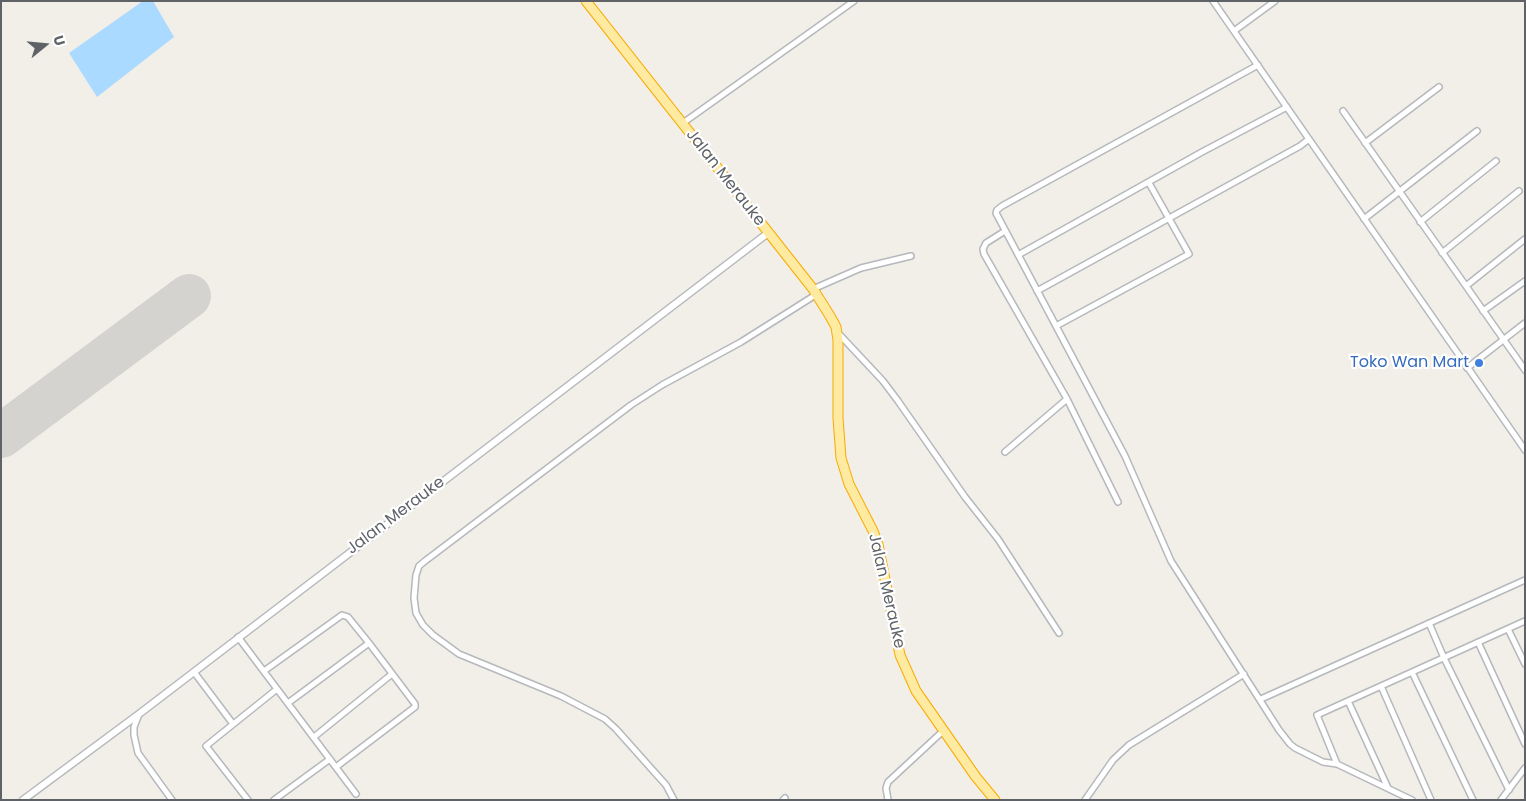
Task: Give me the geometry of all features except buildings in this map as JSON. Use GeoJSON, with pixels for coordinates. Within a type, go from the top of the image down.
{"type":"FeatureCollection","features":[{"type":"Feature","properties":{"kind":"highway","name":"Jalan Merauke"},"geometry":{"type":"LineString","coordinates":[[586,1],[815,292],[830,316],[837,332],[840,448],[845,474],[878,544],[894,628],[903,663],[916,691],[942,730],[976,778],[995,800]]}},
{"type":"Feature","properties":{"kind":"street"},"geometry":{"type":"LineString","coordinates":[[683,123],[854,1]]}},
{"type":"Feature","properties":{"kind":"street"},"geometry":{"type":"LineString","coordinates":[[1213,1],[1525,450]]}},
{"type":"Feature","properties":{"kind":"street"},"geometry":{"type":"LineString","coordinates":[[1234,31],[1275,1]]}},
{"type":"Feature","properties":{"kind":"street"},"geometry":{"type":"LineString","coordinates":[[1258,65],[999,208],[996,212],[1004,231],[1125,456],[1171,561],[1279,730],[1290,744],[1323,762],[1337,764],[1412,800]]}},
{"type":"Feature","properties":{"kind":"street"},"geometry":{"type":"LineString","coordinates":[[1365,143],[1439,88]]}},
{"type":"Feature","properties":{"kind":"street"},"geometry":{"type":"LineString","coordinates":[[1018,256],[1287,107]]}},
{"type":"Feature","properties":{"kind":"street"},"geometry":{"type":"LineString","coordinates":[[1342,111],[1503,339],[1522,362],[1525,370]]}},
{"type":"Feature","properties":{"kind":"street"},"geometry":{"type":"LineString","coordinates":[[1364,219],[1477,131]]}},
{"type":"Feature","properties":{"kind":"street"},"geometry":{"type":"LineString","coordinates":[[1037,291],[1300,146],[1309,139]]}},
{"type":"Feature","properties":{"kind":"street"},"geometry":{"type":"LineString","coordinates":[[1420,222],[1496,162]]}},
{"type":"Feature","properties":{"kind":"street"},"geometry":{"type":"LineString","coordinates":[[1056,326],[1189,254],[1149,183]]}},
{"type":"Feature","properties":{"kind":"street"},"geometry":{"type":"LineString","coordinates":[[1442,253],[1519,191]]}},
{"type":"Feature","properties":{"kind":"street"},"geometry":{"type":"LineString","coordinates":[[1004,231],[986,243],[983,249],[984,254],[1067,399],[1118,502]]}},
{"type":"Feature","properties":{"kind":"street","name":"Jalan Merauke"},"geometry":{"type":"LineString","coordinates":[[24,800],[768,233]]}},
{"type":"Feature","properties":{"kind":"street"},"geometry":{"type":"LineString","coordinates":[[1466,286],[1525,239]]}},
{"type":"Feature","properties":{"kind":"street"},"geometry":{"type":"LineString","coordinates":[[674,800],[657,775],[605,719],[561,696],[459,654],[429,632],[420,621],[415,610],[416,575],[419,566],[631,405],[662,385],[741,342],[815,292],[861,268],[911,256]]}},
{"type":"Feature","properties":{"kind":"street"},"geometry":{"type":"LineString","coordinates":[[1483,311],[1525,281]]}},
{"type":"Feature","properties":{"kind":"street"},"geometry":{"type":"LineString","coordinates":[[1467,368],[1525,323]]}},
{"type":"Feature","properties":{"kind":"street"},"geometry":{"type":"LineString","coordinates":[[837,332],[883,381],[898,401],[1003,547],[1059,633]]}},
{"type":"Feature","properties":{"kind":"street"},"geometry":{"type":"LineString","coordinates":[[1005,452],[1067,399]]}},
{"type":"Feature","properties":{"kind":"street"},"geometry":{"type":"LineString","coordinates":[[1260,699],[1525,580]]}},
{"type":"Feature","properties":{"kind":"street"},"geometry":{"type":"LineString","coordinates":[[264,672],[342,615],[348,617],[369,643],[415,704],[415,707],[336,767]]}},
{"type":"Feature","properties":{"kind":"street"},"geometry":{"type":"LineString","coordinates":[[1337,764],[1317,715],[1525,621]]}},
{"type":"Feature","properties":{"kind":"street"},"geometry":{"type":"LineString","coordinates":[[1429,623],[1444,658],[1509,790]]}},
{"type":"Feature","properties":{"kind":"street"},"geometry":{"type":"LineString","coordinates":[[1508,629],[1525,664]]}},
{"type":"Feature","properties":{"kind":"street"},"geometry":{"type":"LineString","coordinates":[[238,637],[356,794]]}},
{"type":"Feature","properties":{"kind":"street"},"geometry":{"type":"LineString","coordinates":[[1478,642],[1525,744]]}},
{"type":"Feature","properties":{"kind":"street"},"geometry":{"type":"LineString","coordinates":[[288,703],[369,643]]}},
{"type":"Feature","properties":{"kind":"street"},"geometry":{"type":"LineString","coordinates":[[194,672],[233,724]]}},
{"type":"Feature","properties":{"kind":"street"},"geometry":{"type":"LineString","coordinates":[[1412,672],[1473,800]]}},
{"type":"Feature","properties":{"kind":"street"},"geometry":{"type":"LineString","coordinates":[[314,737],[392,674]]}},
{"type":"Feature","properties":{"kind":"street"},"geometry":{"type":"LineString","coordinates":[[1085,800],[1113,760],[1129,745],[1244,674]]}},
{"type":"Feature","properties":{"kind":"street"},"geometry":{"type":"LineString","coordinates":[[1381,686],[1431,800]]}},
{"type":"Feature","properties":{"kind":"street"},"geometry":{"type":"LineString","coordinates":[[248,800],[206,746],[278,689]]}},
{"type":"Feature","properties":{"kind":"street"},"geometry":{"type":"LineString","coordinates":[[1348,701],[1388,788]]}},
{"type":"Feature","properties":{"kind":"street"},"geometry":{"type":"LineString","coordinates":[[139,714],[134,727],[138,753],[172,800]]}},
{"type":"Feature","properties":{"kind":"street"},"geometry":{"type":"LineString","coordinates":[[888,800],[886,788],[888,782],[942,730]]}},
{"type":"Feature","properties":{"kind":"street"},"geometry":{"type":"LineString","coordinates":[[274,800],[330,759]]}},
{"type":"Feature","properties":{"kind":"street"},"geometry":{"type":"LineString","coordinates":[[1501,800],[1525,768]]}},
{"type":"Feature","properties":{"kind":"water"},"geometry":{"type":"Polygon","coordinates":[[[143,1],[153,1],[174,37],[97,97],[69,53],[143,1]]]}},
{"type":"Feature","properties":{"kind":"runway"},"geometry":{"type":"LineString","coordinates":[[1,436],[189,296]]}},
{"type":"Feature","properties":{"kind":"place","name":"Toko Wan Mart"},"geometry":{"type":"Point","coordinates":[1479,363]}}]}
